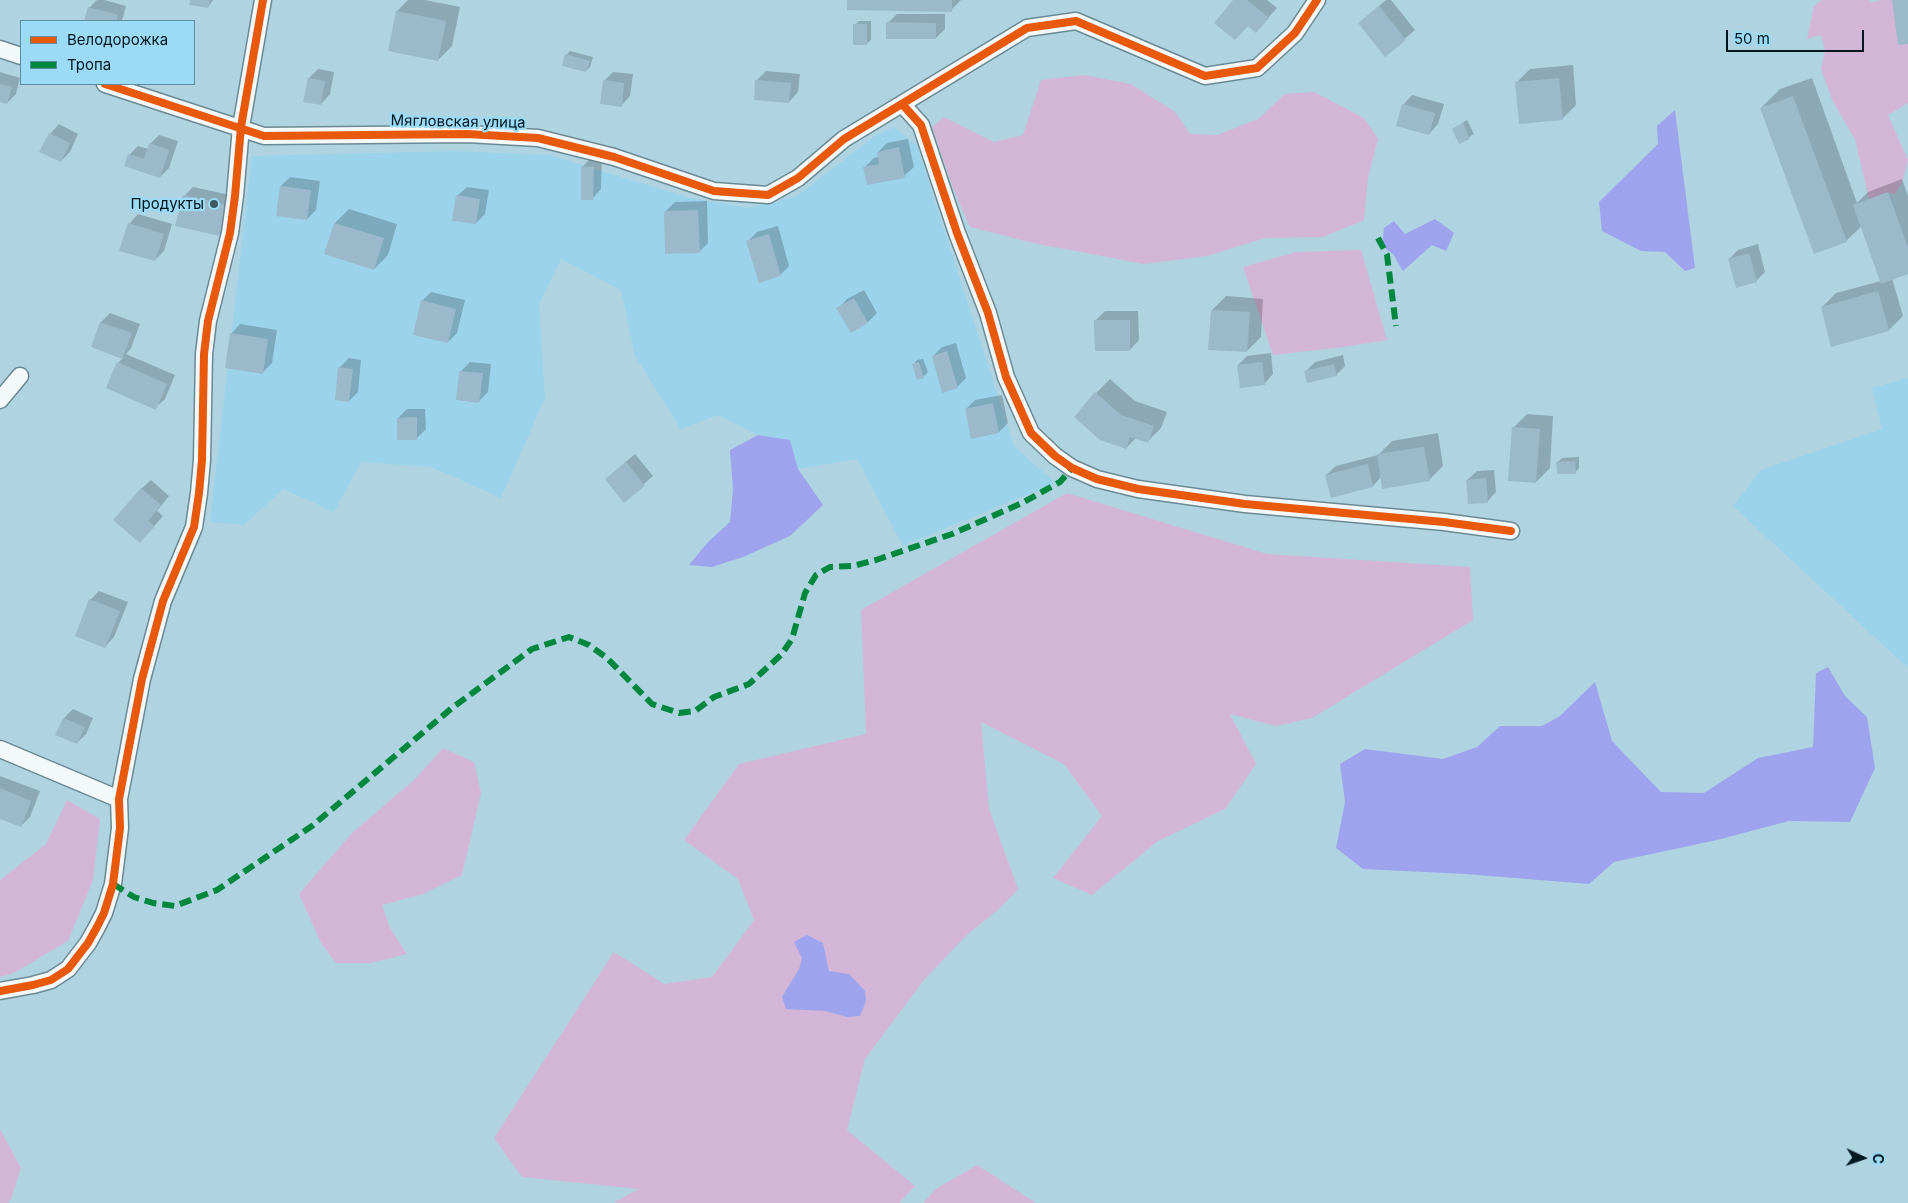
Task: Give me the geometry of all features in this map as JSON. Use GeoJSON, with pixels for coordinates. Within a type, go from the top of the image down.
{"type":"FeatureCollection","features":[{"type":"Feature","properties":{"kind":"street"},"geometry":{"type":"LineString","coordinates":[[0,991],[51,980],[68,969],[88,943],[104,913],[113,884],[120,828],[119,799],[142,679],[163,601],[194,527],[202,460],[204,354],[208,320],[230,233],[248,75],[263,0]]}},
{"type":"Feature","properties":{"kind":"street","name":"Мягловская улица"},"geometry":{"type":"LineString","coordinates":[[108,85],[264,136],[467,134],[538,138],[614,157],[714,191],[768,195],[798,178],[844,139],[1027,28],[1076,21],[1204,76],[1257,68],[1295,33],[1317,0]]}},
{"type":"Feature","properties":{"kind":"street"},"geometry":{"type":"LineString","coordinates":[[0,49],[20,56]]}},
{"type":"Feature","properties":{"kind":"street"},"geometry":{"type":"LineString","coordinates":[[902,104],[921,125],[957,232],[988,313],[1006,377],[1031,433],[1055,456],[1072,468],[1097,479],[1138,489],[1245,504],[1444,522],[1511,531]]}},
{"type":"Feature","properties":{"kind":"street"},"geometry":{"type":"LineString","coordinates":[[0,400],[20,376]]}},
{"type":"Feature","properties":{"kind":"street"},"geometry":{"type":"LineString","coordinates":[[0,749],[119,799]]}},
{"type":"Feature","properties":{"kind":"shaded area"},"geometry":{"type":"Polygon","coordinates":[[[1822,0],[1870,0],[1870,3],[1892,0],[1908,44],[1908,103],[1888,115],[1908,160],[1902,183],[1895,194],[1888,193],[1869,199],[1855,139],[1833,102],[1821,69],[1825,50],[1821,35],[1807,39],[1814,6],[1822,0]]]}},
{"type":"Feature","properties":{"kind":"shaded area"},"geometry":{"type":"Polygon","coordinates":[[[1084,75],[1131,84],[1175,112],[1190,134],[1217,135],[1258,119],[1285,94],[1314,92],[1364,118],[1378,139],[1368,178],[1364,220],[1323,237],[1265,238],[1207,256],[1144,264],[1033,243],[970,227],[953,188],[932,127],[944,117],[994,142],[1023,135],[1041,80],[1084,75]]]}},
{"type":"Feature","properties":{"kind":"shaded area"},"geometry":{"type":"Polygon","coordinates":[[[894,127],[917,146],[1014,446],[1055,483],[903,546],[857,459],[798,469],[790,440],[758,435],[718,415],[681,429],[635,356],[621,290],[561,259],[539,304],[545,398],[501,498],[431,467],[361,462],[334,512],[283,489],[244,525],[210,522],[252,156],[455,151],[549,155],[687,197],[748,208],[797,196],[876,135],[894,127]]]}},
{"type":"Feature","properties":{"kind":"shaded area"},"geometry":{"type":"Polygon","coordinates":[[[1361,250],[1387,340],[1273,355],[1243,267],[1296,252],[1361,250]]]}},
{"type":"Feature","properties":{"kind":"shaded area"},"geometry":{"type":"Polygon","coordinates":[[[1908,378],[1908,668],[1733,506],[1761,470],[1882,429],[1872,388],[1908,378]]]}},
{"type":"Feature","properties":{"kind":"shaded area"},"geometry":{"type":"Polygon","coordinates":[[[1067,493],[1267,554],[1470,567],[1473,620],[1312,718],[1276,726],[1230,714],[1256,764],[1225,809],[1158,841],[1092,895],[1053,878],[1102,816],[1064,764],[981,722],[989,809],[1018,889],[1000,908],[967,935],[924,980],[865,1059],[847,1130],[915,1186],[899,1203],[613,1203],[639,1189],[522,1177],[494,1138],[614,952],[664,984],[712,977],[754,920],[738,879],[684,840],[739,764],[866,734],[861,610],[1067,493]]]}},
{"type":"Feature","properties":{"kind":"shaded area"},"geometry":{"type":"Polygon","coordinates":[[[443,748],[474,762],[481,793],[462,875],[423,894],[382,905],[390,928],[407,954],[371,963],[336,963],[321,943],[299,894],[352,833],[414,780],[443,748]]]}},
{"type":"Feature","properties":{"kind":"shaded area"},"geometry":{"type":"Polygon","coordinates":[[[67,800],[100,819],[93,880],[68,941],[14,973],[0,977],[0,880],[46,844],[67,800]]]}},
{"type":"Feature","properties":{"kind":"shaded area"},"geometry":{"type":"Polygon","coordinates":[[[0,1129],[21,1168],[8,1203],[0,1203],[0,1129]]]}},
{"type":"Feature","properties":{"kind":"shaded area"},"geometry":{"type":"Polygon","coordinates":[[[977,1165],[1036,1203],[923,1203],[936,1189],[977,1165]]]}},
{"type":"Feature","properties":{"kind":"water"},"geometry":{"type":"Polygon","coordinates":[[[1675,110],[1695,268],[1685,271],[1665,252],[1641,251],[1602,231],[1599,202],[1658,144],[1657,126],[1675,110]]]}},
{"type":"Feature","properties":{"kind":"water"},"geometry":{"type":"Polygon","coordinates":[[[1435,219],[1454,233],[1446,251],[1432,245],[1403,271],[1393,254],[1382,246],[1384,228],[1394,221],[1405,234],[1435,219]]]}},
{"type":"Feature","properties":{"kind":"water"},"geometry":{"type":"Polygon","coordinates":[[[758,435],[790,440],[798,469],[823,505],[790,536],[743,557],[712,567],[689,565],[708,542],[730,522],[733,489],[730,450],[758,435]]]}},
{"type":"Feature","properties":{"kind":"water"},"geometry":{"type":"Polygon","coordinates":[[[1828,667],[1845,696],[1867,717],[1875,768],[1850,822],[1789,821],[1717,840],[1614,862],[1589,884],[1465,874],[1363,869],[1336,848],[1345,802],[1340,764],[1365,749],[1443,759],[1477,747],[1500,726],[1542,726],[1560,716],[1595,682],[1612,741],[1661,792],[1704,793],[1758,758],[1813,747],[1816,673],[1828,667]]]}},
{"type":"Feature","properties":{"kind":"water"},"geometry":{"type":"Polygon","coordinates":[[[807,935],[823,943],[829,971],[849,974],[865,991],[866,1001],[860,1016],[847,1017],[825,1011],[786,1009],[782,997],[799,969],[802,958],[794,942],[807,935]]]}},
{"type":"Feature","properties":{"kind":"building"},"geometry":{"type":"Polygon","coordinates":[[[190,0],[210,0],[208,8],[189,5],[190,0]]]}},
{"type":"Feature","properties":{"kind":"building"},"geometry":{"type":"Polygon","coordinates":[[[847,0],[952,0],[952,12],[847,10],[847,0]]]}},
{"type":"Feature","properties":{"kind":"building"},"geometry":{"type":"Polygon","coordinates":[[[1233,0],[1247,0],[1269,18],[1256,33],[1248,26],[1235,40],[1214,23],[1233,0]]]}},
{"type":"Feature","properties":{"kind":"building"},"geometry":{"type":"Polygon","coordinates":[[[1892,0],[1908,0],[1908,44],[1898,45],[1892,0]]]}},
{"type":"Feature","properties":{"kind":"building"},"geometry":{"type":"Polygon","coordinates":[[[1379,6],[1406,40],[1385,57],[1358,23],[1379,6]]]}},
{"type":"Feature","properties":{"kind":"building"},"geometry":{"type":"Polygon","coordinates":[[[88,7],[118,15],[116,20],[84,20],[88,7]]]}},
{"type":"Feature","properties":{"kind":"building"},"geometry":{"type":"Polygon","coordinates":[[[396,11],[446,21],[438,61],[388,51],[396,11]]]}},
{"type":"Feature","properties":{"kind":"building"},"geometry":{"type":"Polygon","coordinates":[[[886,22],[936,23],[936,39],[886,39],[886,22]]]}},
{"type":"Feature","properties":{"kind":"building"},"geometry":{"type":"Polygon","coordinates":[[[853,24],[867,24],[867,45],[853,45],[853,24]]]}},
{"type":"Feature","properties":{"kind":"building"},"geometry":{"type":"Polygon","coordinates":[[[565,54],[590,61],[586,72],[562,66],[565,54]]]}},
{"type":"Feature","properties":{"kind":"building"},"geometry":{"type":"Polygon","coordinates":[[[308,78],[325,81],[321,105],[303,102],[308,78]]]}},
{"type":"Feature","properties":{"kind":"building"},"geometry":{"type":"Polygon","coordinates":[[[1559,78],[1563,120],[1519,124],[1515,82],[1559,78]]]}},
{"type":"Feature","properties":{"kind":"building"},"geometry":{"type":"Polygon","coordinates":[[[603,80],[624,83],[622,107],[600,104],[603,80]]]}},
{"type":"Feature","properties":{"kind":"building"},"geometry":{"type":"Polygon","coordinates":[[[755,80],[791,83],[789,103],[754,100],[755,80]]]}},
{"type":"Feature","properties":{"kind":"building"},"geometry":{"type":"Polygon","coordinates":[[[0,84],[12,87],[7,104],[0,102],[0,84]]]}},
{"type":"Feature","properties":{"kind":"building"},"geometry":{"type":"Polygon","coordinates":[[[1793,96],[1847,242],[1814,254],[1760,108],[1793,96]]]}},
{"type":"Feature","properties":{"kind":"building"},"geometry":{"type":"Polygon","coordinates":[[[1402,104],[1435,113],[1429,135],[1396,126],[1402,104]]]}},
{"type":"Feature","properties":{"kind":"building"},"geometry":{"type":"Polygon","coordinates":[[[1463,123],[1470,139],[1459,144],[1452,129],[1463,123]]]}},
{"type":"Feature","properties":{"kind":"building"},"geometry":{"type":"Polygon","coordinates":[[[49,133],[70,143],[61,162],[39,152],[49,133]]]}},
{"type":"Feature","properties":{"kind":"building"},"geometry":{"type":"Polygon","coordinates":[[[149,143],[169,150],[160,178],[124,166],[128,154],[144,159],[149,143]]]}},
{"type":"Feature","properties":{"kind":"building"},"geometry":{"type":"Polygon","coordinates":[[[899,147],[905,178],[867,185],[863,167],[879,164],[877,152],[899,147]]]}},
{"type":"Feature","properties":{"kind":"building"},"geometry":{"type":"Polygon","coordinates":[[[581,166],[594,167],[593,200],[581,200],[581,166]]]}},
{"type":"Feature","properties":{"kind":"building"},"geometry":{"type":"Polygon","coordinates":[[[280,186],[311,190],[307,220],[276,216],[280,186]]]}},
{"type":"Feature","properties":{"kind":"building"},"geometry":{"type":"Polygon","coordinates":[[[1888,192],[1908,248],[1908,274],[1881,284],[1853,205],[1888,192]]]}},
{"type":"Feature","properties":{"kind":"building"},"geometry":{"type":"Polygon","coordinates":[[[183,195],[227,205],[220,236],[175,226],[183,195]]]}},
{"type":"Feature","properties":{"kind":"building"},"geometry":{"type":"Polygon","coordinates":[[[456,195],[480,199],[476,224],[452,221],[456,195]]]}},
{"type":"Feature","properties":{"kind":"building"},"geometry":{"type":"Polygon","coordinates":[[[698,210],[700,253],[665,254],[664,211],[698,210]]]}},
{"type":"Feature","properties":{"kind":"building"},"geometry":{"type":"Polygon","coordinates":[[[128,223],[164,234],[155,261],[119,251],[128,223]]]}},
{"type":"Feature","properties":{"kind":"building"},"geometry":{"type":"Polygon","coordinates":[[[334,223],[384,238],[374,270],[324,254],[334,223]]]}},
{"type":"Feature","properties":{"kind":"building"},"geometry":{"type":"Polygon","coordinates":[[[769,234],[781,276],[759,283],[746,241],[769,234]]]}},
{"type":"Feature","properties":{"kind":"building"},"geometry":{"type":"Polygon","coordinates":[[[1749,253],[1757,282],[1736,288],[1728,259],[1749,253]]]}},
{"type":"Feature","properties":{"kind":"building"},"geometry":{"type":"Polygon","coordinates":[[[1878,291],[1889,331],[1831,347],[1821,307],[1878,291]]]}},
{"type":"Feature","properties":{"kind":"building"},"geometry":{"type":"Polygon","coordinates":[[[854,298],[868,323],[851,333],[836,308],[854,298]]]}},
{"type":"Feature","properties":{"kind":"building"},"geometry":{"type":"Polygon","coordinates":[[[421,300],[456,309],[448,343],[413,335],[421,300]]]}},
{"type":"Feature","properties":{"kind":"building"},"geometry":{"type":"Polygon","coordinates":[[[1211,310],[1250,312],[1247,352],[1208,350],[1211,310]]]}},
{"type":"Feature","properties":{"kind":"building"},"geometry":{"type":"Polygon","coordinates":[[[1094,320],[1130,320],[1130,351],[1095,351],[1094,320]]]}},
{"type":"Feature","properties":{"kind":"building"},"geometry":{"type":"Polygon","coordinates":[[[100,322],[132,333],[122,359],[91,347],[100,322]]]}},
{"type":"Feature","properties":{"kind":"building"},"geometry":{"type":"Polygon","coordinates":[[[230,333],[268,339],[263,374],[225,368],[230,333]]]}},
{"type":"Feature","properties":{"kind":"building"},"geometry":{"type":"Polygon","coordinates":[[[947,351],[958,388],[942,393],[932,356],[947,351]]]}},
{"type":"Feature","properties":{"kind":"building"},"geometry":{"type":"Polygon","coordinates":[[[117,362],[167,384],[156,410],[106,388],[117,362]]]}},
{"type":"Feature","properties":{"kind":"building"},"geometry":{"type":"Polygon","coordinates":[[[919,362],[924,378],[917,380],[912,364],[919,362]]]}},
{"type":"Feature","properties":{"kind":"building"},"geometry":{"type":"Polygon","coordinates":[[[1262,362],[1265,385],[1240,388],[1237,365],[1262,362]]]}},
{"type":"Feature","properties":{"kind":"building"},"geometry":{"type":"Polygon","coordinates":[[[1334,364],[1337,376],[1307,383],[1304,371],[1334,364]]]}},
{"type":"Feature","properties":{"kind":"building"},"geometry":{"type":"Polygon","coordinates":[[[338,367],[353,369],[349,402],[335,400],[338,367]]]}},
{"type":"Feature","properties":{"kind":"building"},"geometry":{"type":"Polygon","coordinates":[[[459,371],[483,373],[479,403],[456,400],[459,371]]]}},
{"type":"Feature","properties":{"kind":"building"},"geometry":{"type":"Polygon","coordinates":[[[1095,392],[1121,415],[1154,426],[1148,443],[1130,437],[1126,449],[1100,440],[1074,417],[1095,392]]]}},
{"type":"Feature","properties":{"kind":"building"},"geometry":{"type":"Polygon","coordinates":[[[993,403],[999,433],[971,439],[965,409],[993,403]]]}},
{"type":"Feature","properties":{"kind":"building"},"geometry":{"type":"Polygon","coordinates":[[[417,417],[417,440],[397,440],[397,418],[417,417]]]}},
{"type":"Feature","properties":{"kind":"building"},"geometry":{"type":"Polygon","coordinates":[[[1512,427],[1540,429],[1536,483],[1508,481],[1512,427]]]}},
{"type":"Feature","properties":{"kind":"building"},"geometry":{"type":"Polygon","coordinates":[[[1424,447],[1430,481],[1382,489],[1377,454],[1424,447]]]}},
{"type":"Feature","properties":{"kind":"building"},"geometry":{"type":"Polygon","coordinates":[[[1575,461],[1576,474],[1557,474],[1556,462],[1575,461]]]}},
{"type":"Feature","properties":{"kind":"building"},"geometry":{"type":"Polygon","coordinates":[[[626,462],[645,486],[624,503],[605,479],[626,462]]]}},
{"type":"Feature","properties":{"kind":"building"},"geometry":{"type":"Polygon","coordinates":[[[1368,464],[1373,487],[1331,498],[1325,475],[1368,464]]]}},
{"type":"Feature","properties":{"kind":"building"},"geometry":{"type":"Polygon","coordinates":[[[1486,478],[1488,503],[1468,504],[1466,480],[1486,478]]]}},
{"type":"Feature","properties":{"kind":"building"},"geometry":{"type":"Polygon","coordinates":[[[141,488],[161,505],[148,521],[155,526],[140,543],[113,520],[141,488]]]}},
{"type":"Feature","properties":{"kind":"building"},"geometry":{"type":"Polygon","coordinates":[[[89,599],[120,611],[105,648],[75,636],[89,599]]]}},
{"type":"Feature","properties":{"kind":"building"},"geometry":{"type":"Polygon","coordinates":[[[63,718],[85,727],[77,744],[55,735],[63,718]]]}},
{"type":"Feature","properties":{"kind":"building"},"geometry":{"type":"Polygon","coordinates":[[[0,788],[31,801],[21,827],[0,819],[0,788]]]}},
{"type":"Feature","properties":{"kind":"marked path"},"geometry":{"type":"LineString","coordinates":[[1378,238],[1387,255],[1396,326]]}},
{"type":"Feature","properties":{"kind":"marked path"},"geometry":{"type":"LineString","coordinates":[[113,884],[134,897],[153,903],[175,906],[217,890],[312,826],[452,708],[532,649],[569,637],[589,645],[607,658],[652,704],[679,713],[695,711],[714,697],[749,684],[781,655],[792,639],[805,593],[816,575],[830,567],[853,566],[876,560],[952,534],[1022,503],[1060,482],[1072,468]]}},
{"type":"Feature","properties":{"kind":"cycle path"},"geometry":{"type":"LineString","coordinates":[[0,991],[51,980],[68,969],[88,943],[97,927],[104,913],[113,884],[120,828],[119,799],[142,679],[163,601],[194,527],[202,460],[204,354],[208,321],[230,233],[241,127],[263,0]]}},
{"type":"Feature","properties":{"kind":"cycle path"},"geometry":{"type":"LineString","coordinates":[[108,85],[264,136],[467,134],[538,138],[614,157],[714,191],[768,195],[798,178],[844,139],[1027,28],[1076,21],[1205,76],[1257,68],[1295,33],[1317,0]]}},
{"type":"Feature","properties":{"kind":"cycle path"},"geometry":{"type":"LineString","coordinates":[[902,104],[921,125],[957,233],[988,313],[1006,377],[1031,433],[1055,456],[1072,468],[1097,479],[1138,489],[1245,504],[1444,522],[1511,531]]}},
{"type":"Feature","properties":{"kind":"place","name":"Продукты"},"geometry":{"type":"Point","coordinates":[214,204]}}]}
